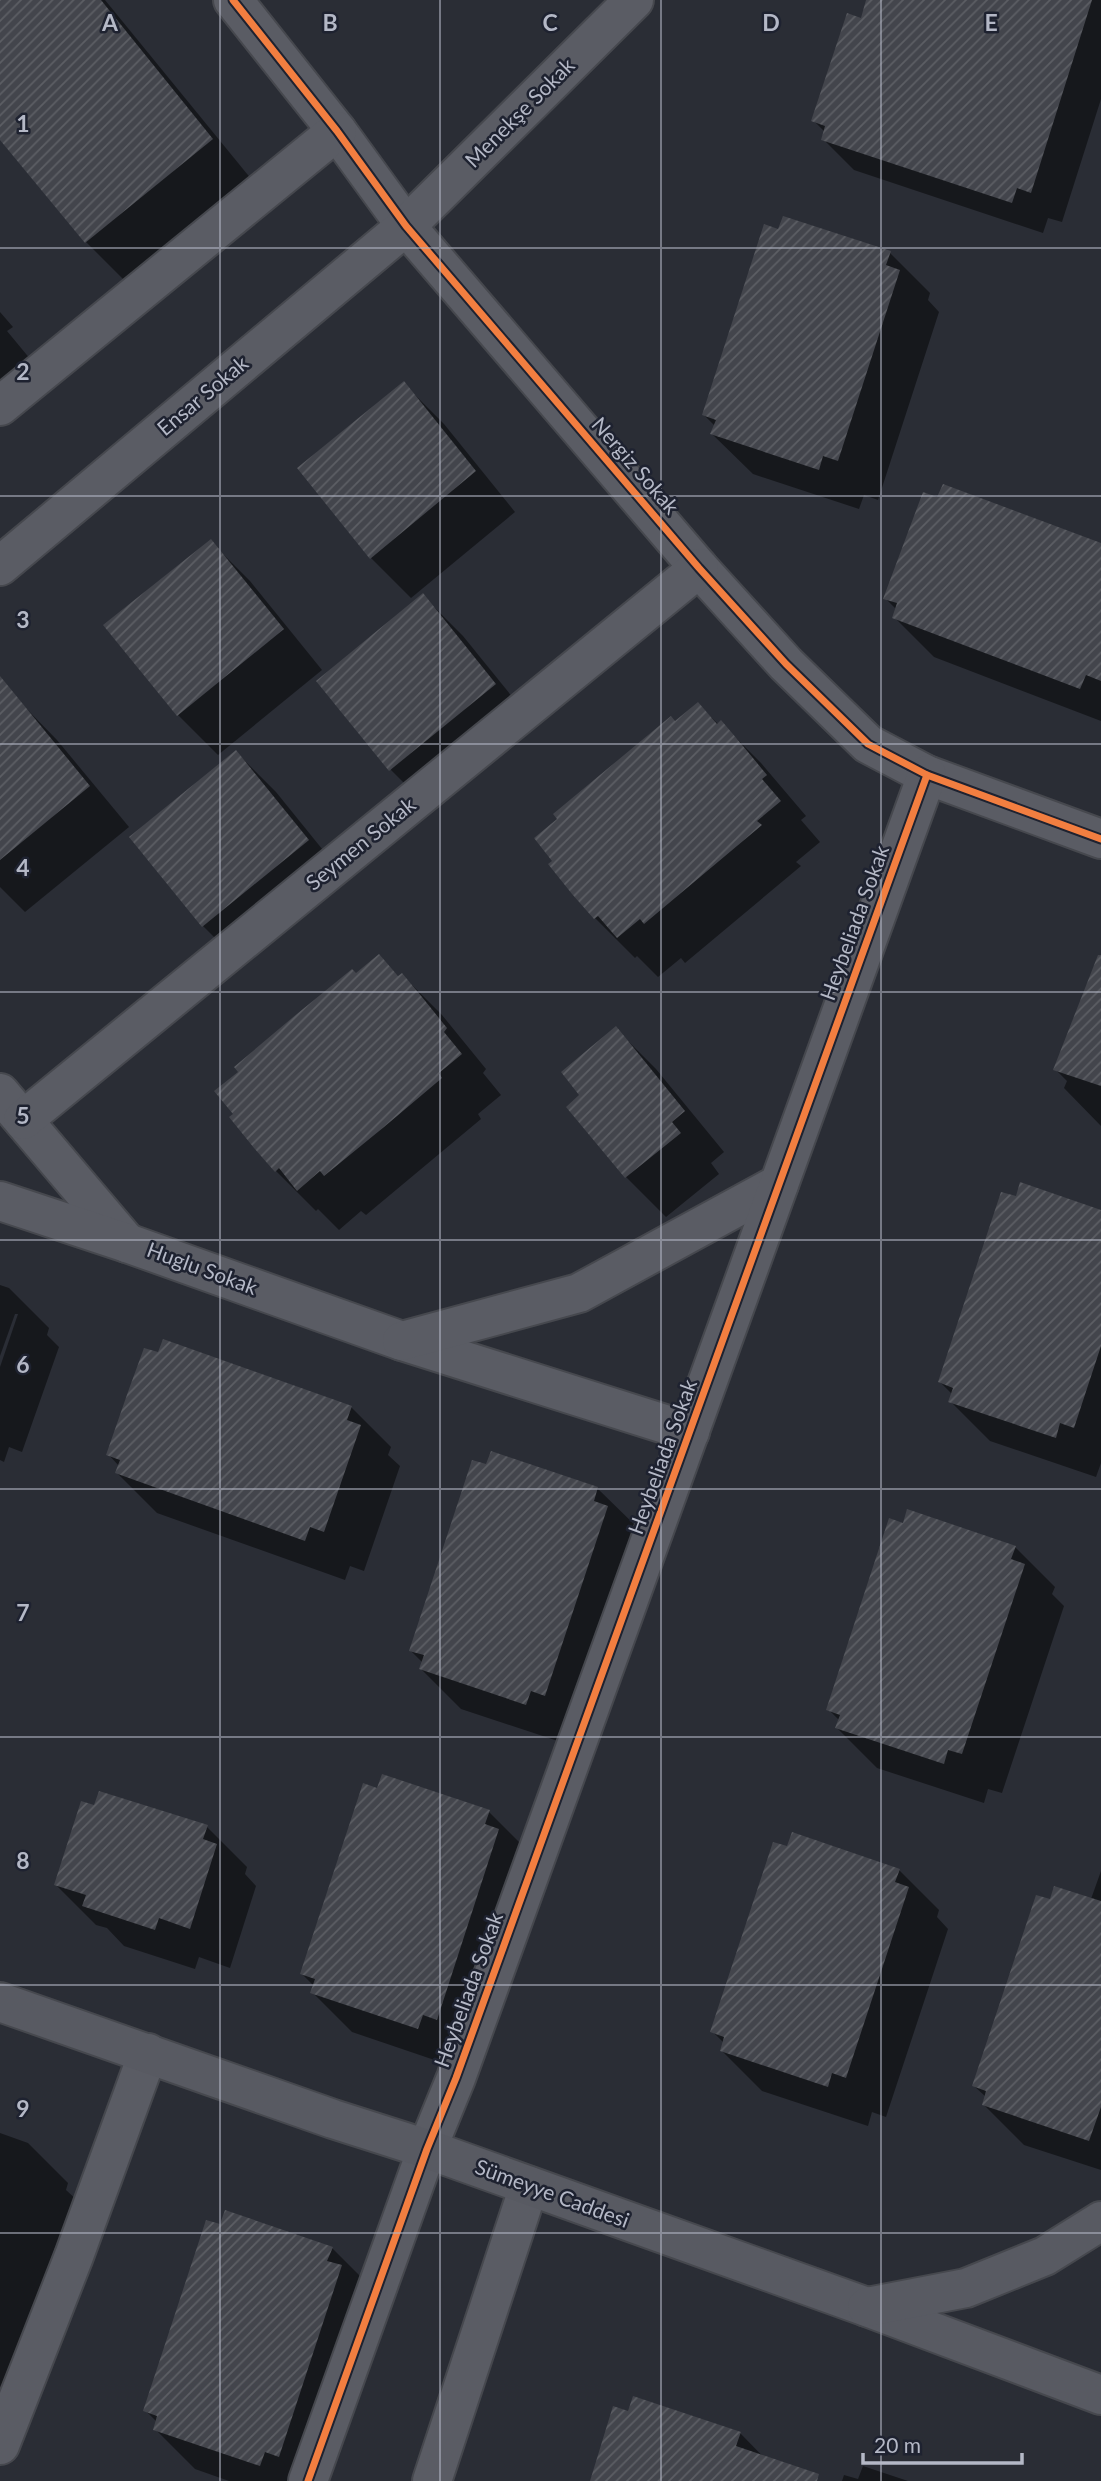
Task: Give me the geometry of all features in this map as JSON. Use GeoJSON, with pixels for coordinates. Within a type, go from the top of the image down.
{"type":"FeatureCollection","features":[{"type":"Feature","properties":{"kind":"street","name":"Nergiz Sokak"},"geometry":{"type":"LineString","coordinates":[[233,0],[337,131],[406,226],[699,568],[786,664],[868,744],[927,775],[1101,839]]}},
{"type":"Feature","properties":{"kind":"street","name":"Menekşe Sokak"},"geometry":{"type":"LineString","coordinates":[[406,226],[634,0]]}},
{"type":"Feature","properties":{"kind":"street"},"geometry":{"type":"LineString","coordinates":[[0,406],[337,131]]}},
{"type":"Feature","properties":{"kind":"street","name":"Ensar Sokak"},"geometry":{"type":"LineString","coordinates":[[0,566],[406,226]]}},
{"type":"Feature","properties":{"kind":"street","name":"Seymen Sokak"},"geometry":{"type":"LineString","coordinates":[[12,1107],[699,568]]}},
{"type":"Feature","properties":{"kind":"street","name":"Heybeliada Sokak"},"geometry":{"type":"LineString","coordinates":[[308,2481],[691,1432],[927,775]]}},
{"type":"Feature","properties":{"kind":"street"},"geometry":{"type":"LineString","coordinates":[[12,1107],[127,1242]]}},
{"type":"Feature","properties":{"kind":"street"},"geometry":{"type":"LineString","coordinates":[[402,1341],[579,1293],[779,1184]]}},
{"type":"Feature","properties":{"kind":"street","name":"Huglu Sokak"},"geometry":{"type":"LineString","coordinates":[[0,1201],[127,1242],[402,1341],[691,1432]]}},
{"type":"Feature","properties":{"kind":"street","name":"Sümeyye Caddesi"},"geometry":{"type":"LineString","coordinates":[[0,2002],[333,2119],[427,2149],[867,2306],[1101,2395]]}},
{"type":"Feature","properties":{"kind":"street"},"geometry":{"type":"LineString","coordinates":[[0,2445],[74,2256],[148,2053]]}},
{"type":"Feature","properties":{"kind":"street"},"geometry":{"type":"LineString","coordinates":[[432,2481],[529,2186]]}},
{"type":"Feature","properties":{"kind":"street"},"geometry":{"type":"LineString","coordinates":[[867,2306],[966,2288],[1045,2256],[1101,2221]]}},
{"type":"Feature","properties":{"kind":"building"},"geometry":{"type":"Polygon","coordinates":[[[0,0],[101,0],[213,139],[85,243],[0,140],[0,0]]]}},
{"type":"Feature","properties":{"kind":"building"},"geometry":{"type":"Polygon","coordinates":[[[866,0],[1092,0],[1031,193],[1017,188],[1012,203],[821,140],[825,126],[811,121],[847,13],[861,18],[866,0]]]}},
{"type":"Feature","properties":{"kind":"building"},"geometry":{"type":"Polygon","coordinates":[[[783,216],[891,251],[886,265],[900,270],[838,461],[823,456],[819,470],[710,434],[716,420],[702,415],[764,224],[778,229],[783,216]]]}},
{"type":"Feature","properties":{"kind":"building"},"geometry":{"type":"Polygon","coordinates":[[[404,381],[476,471],[370,559],[297,468],[404,381]]]}},
{"type":"Feature","properties":{"kind":"building"},"geometry":{"type":"Polygon","coordinates":[[[943,484],[1101,543],[1101,681],[1086,675],[1080,689],[892,618],[897,603],[883,599],[923,492],[937,497],[943,484]]]}},
{"type":"Feature","properties":{"kind":"building"},"geometry":{"type":"Polygon","coordinates":[[[211,539],[284,629],[177,716],[103,625],[211,539]]]}},
{"type":"Feature","properties":{"kind":"building"},"geometry":{"type":"Polygon","coordinates":[[[423,593],[496,684],[389,771],[316,681],[423,593]]]}},
{"type":"Feature","properties":{"kind":"building"},"geometry":{"type":"Polygon","coordinates":[[[0,676],[90,786],[0,860],[0,676]]]}},
{"type":"Feature","properties":{"kind":"building"},"geometry":{"type":"Polygon","coordinates":[[[698,702],[717,724],[721,720],[743,746],[767,775],[762,779],[781,801],[757,821],[762,825],[644,924],[640,919],[617,938],[598,916],[594,919],[572,894],[548,864],[552,861],[534,838],[557,819],[553,814],[671,716],[675,721],[698,702]]]}},
{"type":"Feature","properties":{"kind":"building"},"geometry":{"type":"Polygon","coordinates":[[[236,750],[309,840],[202,927],[129,837],[236,750]]]}},
{"type":"Feature","properties":{"kind":"building"},"geometry":{"type":"Polygon","coordinates":[[[379,954],[398,976],[402,973],[422,997],[447,1028],[444,1032],[462,1054],[439,1073],[442,1078],[384,1127],[324,1176],[320,1171],[297,1191],[279,1168],[275,1172],[254,1148],[229,1117],[233,1114],[214,1091],[238,1072],[234,1067],[292,1018],[352,969],[356,973],[379,954]]]}},
{"type":"Feature","properties":{"kind":"building"},"geometry":{"type":"Polygon","coordinates":[[[1098,955],[1101,955],[1101,1086],[1053,1070],[1098,955]]]}},
{"type":"Feature","properties":{"kind":"building"},"geometry":{"type":"Polygon","coordinates":[[[616,1026],[685,1111],[672,1122],[681,1133],[625,1178],[566,1107],[579,1095],[561,1072],[616,1026]]]}},
{"type":"Feature","properties":{"kind":"building"},"geometry":{"type":"Polygon","coordinates":[[[1020,1182],[1101,1210],[1101,1346],[1074,1428],[1060,1423],[1056,1438],[948,1402],[953,1388],[938,1382],[1001,1192],[1016,1196],[1020,1182]]]}},
{"type":"Feature","properties":{"kind":"building"},"geometry":{"type":"Polygon","coordinates":[[[163,1339],[352,1406],[347,1420],[361,1425],[324,1532],[310,1527],[305,1541],[115,1473],[120,1460],[106,1455],[129,1389],[144,1348],[158,1352],[163,1339]]]}},
{"type":"Feature","properties":{"kind":"building"},"geometry":{"type":"Polygon","coordinates":[[[491,1451],[598,1487],[594,1501],[608,1506],[545,1696],[531,1691],[526,1705],[419,1669],[424,1655],[409,1651],[472,1460],[486,1464],[491,1451]]]}},
{"type":"Feature","properties":{"kind":"building"},"geometry":{"type":"Polygon","coordinates":[[[907,1509],[1016,1546],[1011,1559],[1025,1564],[962,1754],[948,1750],[944,1764],[835,1728],[840,1715],[826,1710],[889,1518],[903,1523],[907,1509]]]}},
{"type":"Feature","properties":{"kind":"building"},"geometry":{"type":"Polygon","coordinates":[[[382,1774],[490,1810],[485,1824],[499,1829],[437,2020],[423,2015],[418,2029],[310,1993],[315,1979],[300,1974],[363,1783],[377,1788],[382,1774]]]}},
{"type":"Feature","properties":{"kind":"building"},"geometry":{"type":"Polygon","coordinates":[[[99,1791],[208,1825],[203,1839],[217,1844],[190,1929],[159,1918],[155,1930],[82,1906],[86,1895],[54,1885],[81,1801],[94,1805],[99,1791]]]}},
{"type":"Feature","properties":{"kind":"building"},"geometry":{"type":"Polygon","coordinates":[[[792,1832],[900,1869],[895,1882],[909,1887],[846,2078],[832,2073],[828,2087],[720,2051],[724,2037],[710,2032],[773,1842],[787,1846],[792,1832]]]}},
{"type":"Feature","properties":{"kind":"building"},"geometry":{"type":"Polygon","coordinates":[[[1054,1886],[1101,1901],[1101,2107],[1089,2141],[982,2105],[986,2091],[972,2086],[1036,1895],[1050,1899],[1054,1886]]]}},
{"type":"Feature","properties":{"kind":"building"},"geometry":{"type":"Polygon","coordinates":[[[225,2210],[333,2247],[327,2261],[342,2265],[279,2457],[265,2452],[260,2466],[153,2430],[157,2416],[143,2411],[206,2220],[220,2224],[225,2210]]]}},
{"type":"Feature","properties":{"kind":"building"},"geometry":{"type":"Polygon","coordinates":[[[633,2396],[741,2432],[736,2446],[819,2474],[817,2481],[590,2481],[613,2406],[628,2411],[633,2396]]]}},
{"type":"Feature","properties":{"kind":"cycle path"},"geometry":{"type":"LineString","coordinates":[[233,0],[337,131],[406,226],[699,568],[786,664],[868,744],[927,775],[1101,839]]}},
{"type":"Feature","properties":{"kind":"cycle path"},"geometry":{"type":"LineString","coordinates":[[308,2481],[927,775]]}}]}
